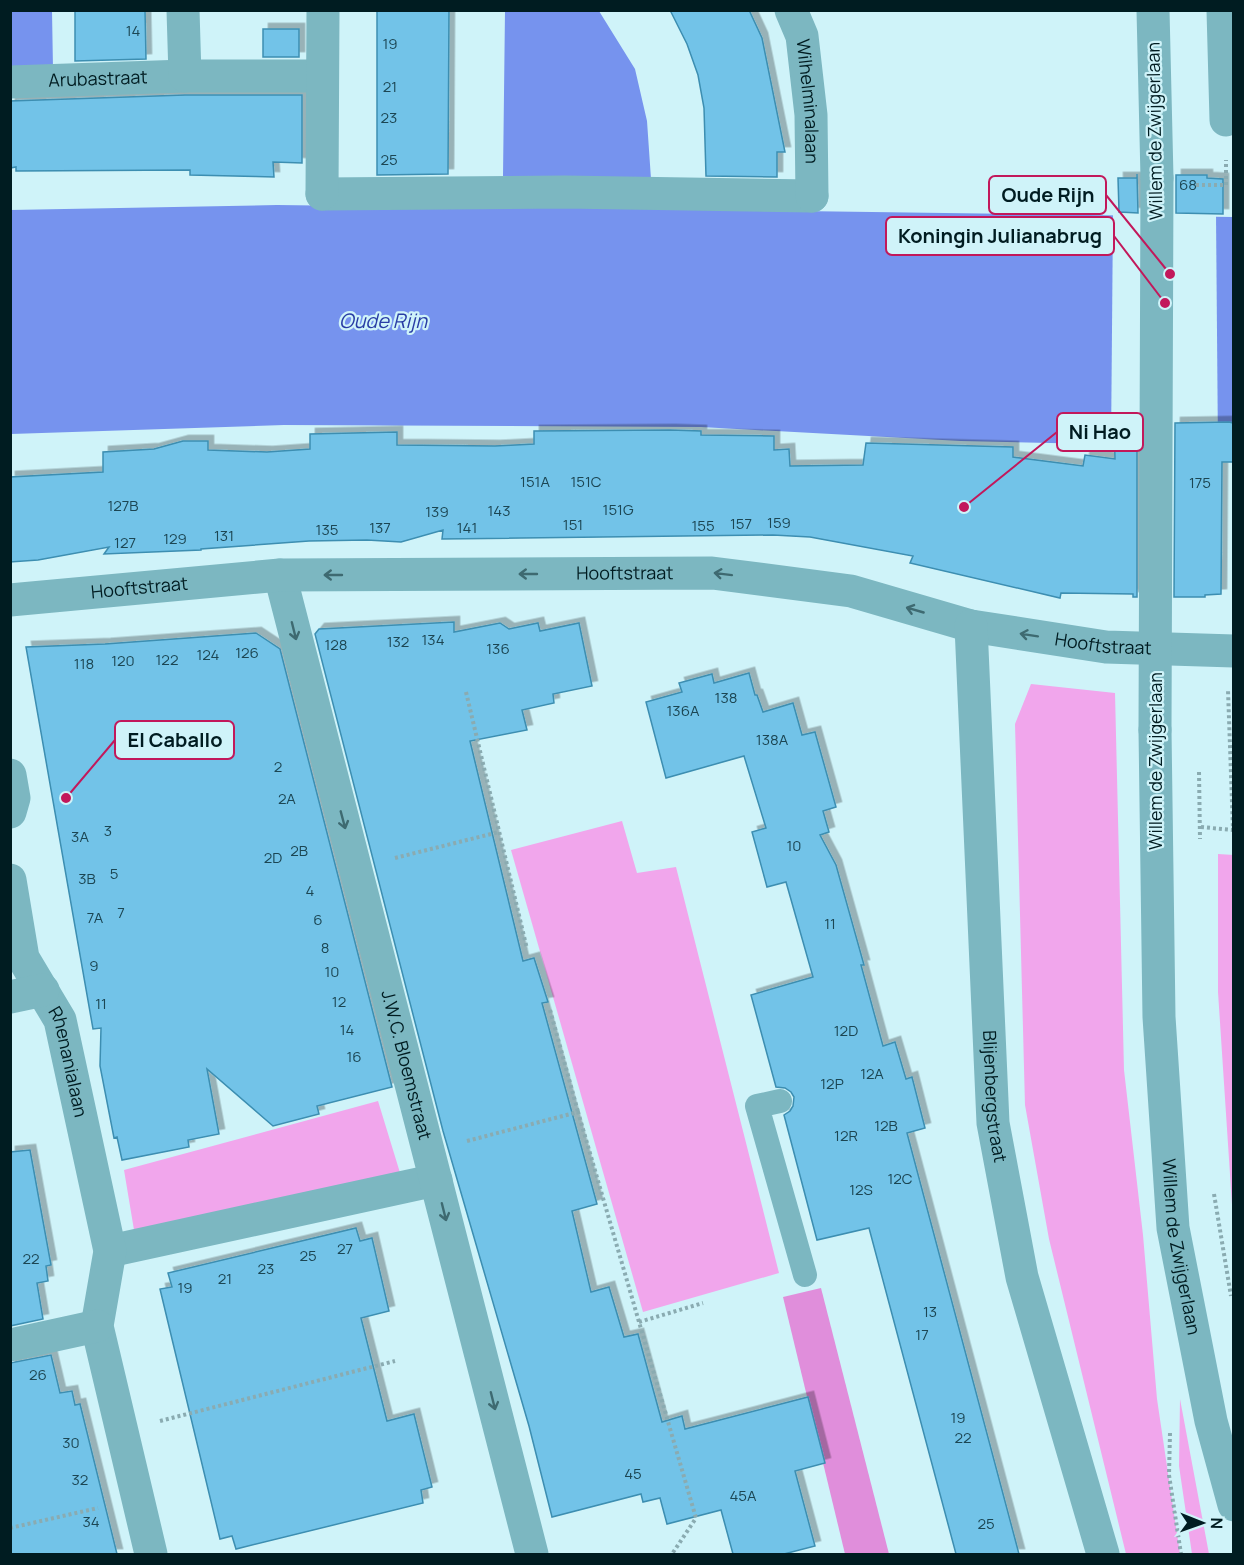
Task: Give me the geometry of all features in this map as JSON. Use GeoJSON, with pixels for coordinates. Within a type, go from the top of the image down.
{"type":"FeatureCollection","features":[{"type":"Feature","properties":{"kind":"street"},"geometry":{"type":"LineString","coordinates":[[183,10],[185,76]]}},
{"type":"Feature","properties":{"kind":"street"},"geometry":{"type":"LineString","coordinates":[[321,76],[323,10]]}},
{"type":"Feature","properties":{"kind":"street","name":"Wilhelminalaan"},"geometry":{"type":"LineString","coordinates":[[321,76],[322,194],[577,193],[812,196],[811,115],[802,36],[791,10]]}},
{"type":"Feature","properties":{"kind":"street","name":"Willem de Zwijgerlaan"},"geometry":{"type":"LineString","coordinates":[[1153,10],[1157,178],[1155,730],[1159,1017],[1173,1228],[1211,1421],[1233,1505]]}},
{"type":"Feature","properties":{"kind":"street"},"geometry":{"type":"LineString","coordinates":[[1223,10],[1226,120]]}},
{"type":"Feature","properties":{"kind":"street","name":"Arubastraat"},"geometry":{"type":"LineString","coordinates":[[10,82],[185,76],[321,76]]}},
{"type":"Feature","properties":{"kind":"street","name":"Hooftstraat"},"geometry":{"type":"LineString","coordinates":[[10,600],[280,575],[712,573],[851,591],[971,626],[1106,647],[1230,651]]}},
{"type":"Feature","properties":{"kind":"street","name":"J.W.C. Bloemstraat"},"geometry":{"type":"LineString","coordinates":[[280,575],[532,1554]]}},
{"type":"Feature","properties":{"kind":"street","name":"Blijenbergstraat"},"geometry":{"type":"LineString","coordinates":[[971,626],[993,1123],[1022,1277],[1103,1554]]}},
{"type":"Feature","properties":{"kind":"street","name":"Rhenanialaan"},"geometry":{"type":"LineString","coordinates":[[10,880],[23,958],[60,1020],[110,1251],[97,1326],[151,1554]]}},
{"type":"Feature","properties":{"kind":"street"},"geometry":{"type":"LineString","coordinates":[[10,997],[43,990]]}},
{"type":"Feature","properties":{"kind":"street"},"geometry":{"type":"LineString","coordinates":[[110,1251],[432,1165]]}},
{"type":"Feature","properties":{"kind":"street"},"geometry":{"type":"LineString","coordinates":[[10,1345],[97,1326]]}},
{"type":"Feature","properties":{"kind":"lane"},"geometry":{"type":"LineString","coordinates":[[780,1101],[757,1106],[805,1275]]}},
{"type":"Feature","properties":{"kind":"path"},"geometry":{"type":"LineString","coordinates":[[1196,185],[1226,185],[1226,120]]}},
{"type":"Feature","properties":{"kind":"path"},"geometry":{"type":"LineString","coordinates":[[1201,827],[1233,830],[1230,651]]}},
{"type":"Feature","properties":{"kind":"path"},"geometry":{"type":"LineString","coordinates":[[466,692],[526,949]]}},
{"type":"Feature","properties":{"kind":"path"},"geometry":{"type":"LineString","coordinates":[[1199,762],[1200,849]]}},
{"type":"Feature","properties":{"kind":"path"},"geometry":{"type":"LineString","coordinates":[[355,867],[499,832]]}},
{"type":"Feature","properties":{"kind":"path"},"geometry":{"type":"LineString","coordinates":[[550,1010],[696,1518],[672,1554]]}},
{"type":"Feature","properties":{"kind":"path"},"geometry":{"type":"LineString","coordinates":[[432,1165],[578,1112]]}},
{"type":"Feature","properties":{"kind":"path"},"geometry":{"type":"LineString","coordinates":[[1214,1190],[1232,1300]]}},
{"type":"Feature","properties":{"kind":"path"},"geometry":{"type":"LineString","coordinates":[[639,1322],[703,1303]]}},
{"type":"Feature","properties":{"kind":"path"},"geometry":{"type":"LineString","coordinates":[[121,1431],[395,1361]]}},
{"type":"Feature","properties":{"kind":"path"},"geometry":{"type":"LineString","coordinates":[[10,1528],[137,1499]]}},
{"type":"Feature","properties":{"kind":"shaded area"},"geometry":{"type":"Polygon","coordinates":[[[1031,684],[1115,693],[1124,1070],[1143,1235],[1157,1399],[1180,1554],[1126,1554],[1049,1239],[1025,1105],[1015,724],[1031,684]]]}},
{"type":"Feature","properties":{"kind":"shaded area"},"geometry":{"type":"Polygon","coordinates":[[[622,821],[637,873],[676,867],[779,1273],[643,1312],[511,850],[622,821]]]}},
{"type":"Feature","properties":{"kind":"shaded area"},"geometry":{"type":"Polygon","coordinates":[[[1218,854],[1234,855],[1233,1220],[1218,992],[1218,854]]]}},
{"type":"Feature","properties":{"kind":"shaded area"},"geometry":{"type":"Polygon","coordinates":[[[378,1101],[401,1176],[135,1236],[124,1170],[378,1101]]]}},
{"type":"Feature","properties":{"kind":"shaded area"},"geometry":{"type":"Polygon","coordinates":[[[821,1288],[889,1554],[845,1554],[783,1297],[821,1288]]]}},
{"type":"Feature","properties":{"kind":"shaded area"},"geometry":{"type":"Polygon","coordinates":[[[1180,1399],[1209,1554],[1192,1554],[1179,1466],[1180,1399]]]}},
{"type":"Feature","properties":{"kind":"water"},"geometry":{"type":"Polygon","coordinates":[[[10,11],[52,11],[53,69],[11,70],[10,11]]]}},
{"type":"Feature","properties":{"kind":"water"},"geometry":{"type":"Polygon","coordinates":[[[505,11],[599,11],[635,69],[647,121],[651,179],[587,208],[1233,217],[1233,447],[961,441],[701,427],[284,425],[11,434],[10,210],[277,205],[432,207],[566,178],[503,176],[505,11]]]}},
{"type":"Feature","properties":{"kind":"pier"},"geometry":{"type":"Polygon","coordinates":[[[1113,213],[1216,214],[1218,450],[1111,447],[1113,213]]]}},
{"type":"Feature","properties":{"kind":"building"},"geometry":{"type":"Polygon","coordinates":[[[75,10],[145,10],[146,59],[75,61],[75,10]]]}},
{"type":"Feature","properties":{"kind":"building"},"geometry":{"type":"Polygon","coordinates":[[[377,10],[449,10],[448,174],[377,175],[377,10]]]}},
{"type":"Feature","properties":{"kind":"building"},"geometry":{"type":"Polygon","coordinates":[[[670,10],[749,10],[762,38],[785,152],[777,152],[777,177],[706,176],[704,108],[698,75],[687,44],[670,10]]]}},
{"type":"Feature","properties":{"kind":"building"},"geometry":{"type":"Polygon","coordinates":[[[263,29],[299,29],[299,57],[263,57],[263,29]]]}},
{"type":"Feature","properties":{"kind":"building"},"geometry":{"type":"Polygon","coordinates":[[[185,95],[302,95],[302,163],[273,162],[274,177],[190,175],[190,170],[16,171],[16,167],[10,168],[10,101],[185,95]]]}},
{"type":"Feature","properties":{"kind":"building"},"geometry":{"type":"Polygon","coordinates":[[[1137,174],[1138,213],[1119,212],[1118,178],[1137,178],[1137,174]]]}},
{"type":"Feature","properties":{"kind":"building"},"geometry":{"type":"Polygon","coordinates":[[[1176,175],[1207,175],[1207,178],[1223,179],[1223,214],[1176,213],[1176,175]]]}},
{"type":"Feature","properties":{"kind":"building"},"geometry":{"type":"Polygon","coordinates":[[[1114,423],[1137,423],[1137,597],[1133,597],[1133,594],[1061,593],[1060,598],[910,563],[913,556],[810,537],[773,535],[442,539],[443,530],[401,542],[309,541],[201,550],[104,554],[109,547],[38,560],[10,562],[10,477],[103,472],[103,452],[154,449],[183,441],[208,441],[208,450],[267,452],[310,449],[310,434],[397,432],[397,445],[495,446],[534,444],[534,431],[670,430],[701,431],[701,435],[774,436],[774,450],[789,449],[790,466],[863,465],[866,443],[1013,447],[1013,457],[1083,466],[1085,455],[1115,459],[1114,423]]]}},
{"type":"Feature","properties":{"kind":"building"},"geometry":{"type":"Polygon","coordinates":[[[1175,423],[1233,423],[1233,462],[1222,462],[1221,594],[1205,595],[1205,597],[1174,597],[1175,423]]]}},
{"type":"Feature","properties":{"kind":"building"},"geometry":{"type":"Polygon","coordinates":[[[454,622],[454,632],[500,623],[509,629],[538,623],[540,631],[579,623],[592,686],[553,694],[554,703],[522,710],[527,730],[470,741],[523,961],[534,958],[548,1002],[542,1003],[597,1204],[572,1211],[591,1292],[609,1287],[624,1337],[638,1334],[662,1422],[682,1416],[685,1429],[808,1397],[825,1463],[795,1471],[815,1546],[784,1554],[733,1554],[721,1510],[667,1524],[660,1498],[643,1502],[641,1494],[552,1517],[529,1426],[443,1131],[315,634],[319,629],[454,622]]]}},
{"type":"Feature","properties":{"kind":"building"},"geometry":{"type":"Polygon","coordinates":[[[256,633],[280,649],[392,1087],[317,1106],[319,1114],[273,1126],[207,1069],[219,1134],[188,1140],[189,1147],[122,1160],[117,1137],[114,1138],[100,1066],[101,1028],[93,1029],[26,647],[105,644],[256,633]]]}},
{"type":"Feature","properties":{"kind":"building"},"geometry":{"type":"Polygon","coordinates":[[[749,673],[763,712],[793,703],[802,735],[815,732],[836,807],[823,811],[829,832],[820,835],[836,865],[864,965],[861,965],[883,1046],[895,1042],[906,1079],[912,1077],[925,1128],[907,1133],[1019,1554],[956,1554],[869,1228],[817,1240],[784,1115],[793,1106],[794,1097],[785,1088],[776,1087],[751,995],[813,977],[786,882],[767,887],[752,832],[766,828],[744,756],[666,778],[646,702],[682,692],[679,683],[712,674],[714,683],[749,673]]]}},
{"type":"Feature","properties":{"kind":"building"},"geometry":{"type":"Polygon","coordinates":[[[30,1150],[51,1265],[46,1266],[48,1281],[37,1283],[43,1319],[10,1326],[10,1152],[30,1150]]]}},
{"type":"Feature","properties":{"kind":"building"},"geometry":{"type":"Polygon","coordinates":[[[356,1228],[360,1241],[372,1238],[389,1311],[361,1318],[387,1421],[414,1414],[432,1487],[421,1490],[423,1503],[236,1549],[232,1536],[220,1539],[160,1289],[172,1287],[168,1273],[356,1228]]]}},
{"type":"Feature","properties":{"kind":"building"},"geometry":{"type":"Polygon","coordinates":[[[51,1355],[60,1393],[72,1391],[75,1405],[80,1404],[117,1554],[10,1554],[10,1363],[51,1355]]]}},
{"type":"Feature","properties":{"kind":"place","name":"Oude Rijn"},"geometry":{"type":"Point","coordinates":[1170,274]}},
{"type":"Feature","properties":{"kind":"place","name":"Koningin Julianabrug"},"geometry":{"type":"Point","coordinates":[1165,303]}},
{"type":"Feature","properties":{"kind":"place","name":"Ni Hao"},"geometry":{"type":"Point","coordinates":[964,507]}},
{"type":"Feature","properties":{"kind":"place","name":"El Caballo"},"geometry":{"type":"Point","coordinates":[66,798]}}]}
